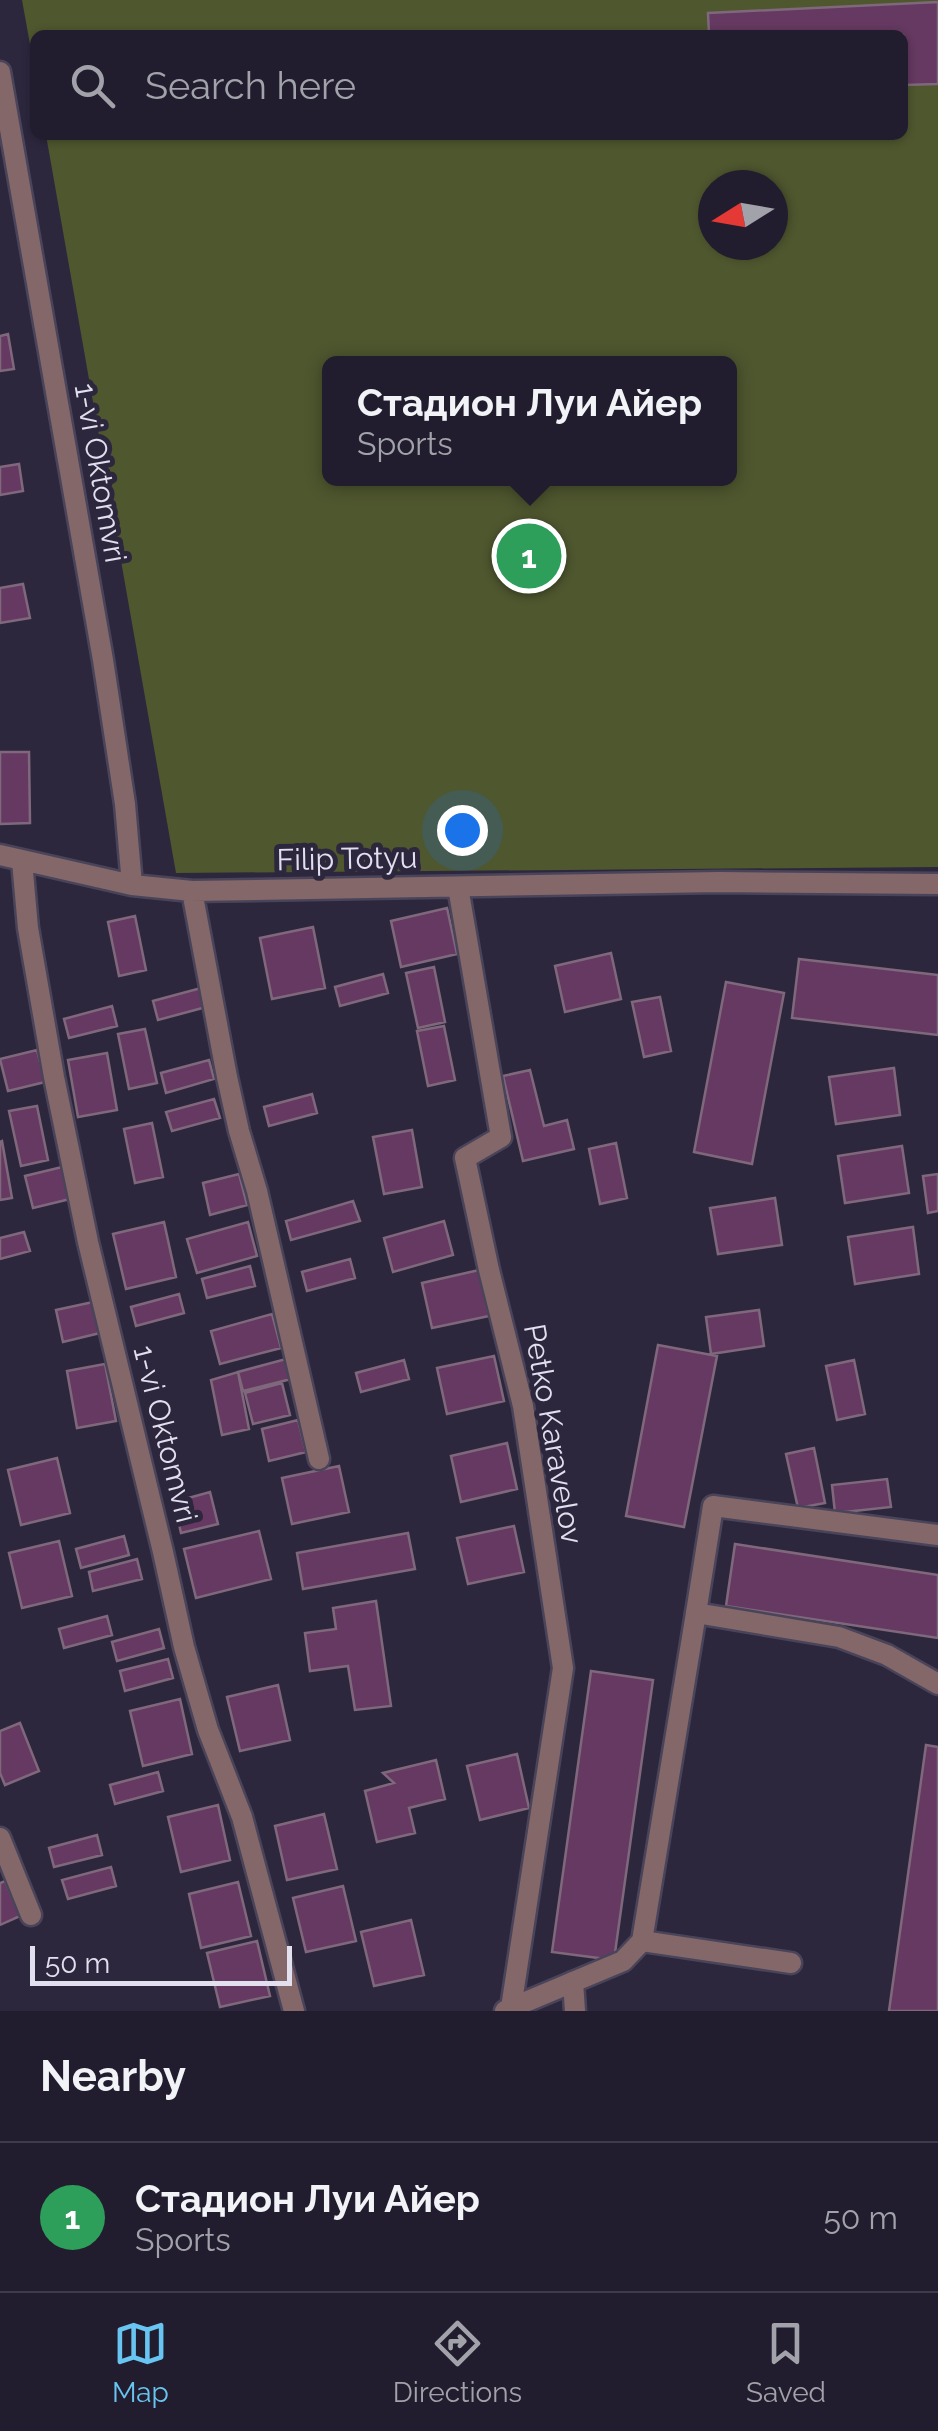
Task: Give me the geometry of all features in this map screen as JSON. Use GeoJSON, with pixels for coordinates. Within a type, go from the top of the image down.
{"type":"FeatureCollection","features":[{"type":"Feature","properties":{"kind":"street","name":"1-vi Oktomvri"},"geometry":{"type":"LineString","coordinates":[[0,72],[103,660],[125,804],[132,885]]}},
{"type":"Feature","properties":{"kind":"street","name":"Filip Totyu"},"geometry":{"type":"LineString","coordinates":[[0,855],[132,885],[192,892],[718,882],[938,884]]}},
{"type":"Feature","properties":{"kind":"street","name":"1-vi Oktomvri"},"geometry":{"type":"LineString","coordinates":[[22,862],[28,928],[88,1242],[184,1646],[208,1730],[242,1818],[294,2011]]}},
{"type":"Feature","properties":{"kind":"street","name":"Petko Karavelov"},"geometry":{"type":"LineString","coordinates":[[458,887],[501,1137],[465,1158],[523,1406],[563,1668],[508,2010]]}},
{"type":"Feature","properties":{"kind":"street"},"geometry":{"type":"LineString","coordinates":[[192,892],[239,1131],[257,1191],[320,1459]]}},
{"type":"Feature","properties":{"kind":"street"},"geometry":{"type":"LineString","coordinates":[[508,2010],[624,1961],[642,1941],[714,1506],[938,1535]]}},
{"type":"Feature","properties":{"kind":"street"},"geometry":{"type":"LineString","coordinates":[[696,1613],[838,1638],[887,1655],[938,1684]]}},
{"type":"Feature","properties":{"kind":"street"},"geometry":{"type":"LineString","coordinates":[[0,1838],[30,1915]]}},
{"type":"Feature","properties":{"kind":"street"},"geometry":{"type":"LineString","coordinates":[[642,1941],[792,1963]]}},
{"type":"Feature","properties":{"kind":"street"},"geometry":{"type":"LineString","coordinates":[[573,1982],[575,2011]]}},
{"type":"Feature","properties":{"kind":"green space"},"geometry":{"type":"Polygon","coordinates":[[[22,0],[938,0],[938,867],[176,873],[47,140],[908,140],[908,30],[30,30],[30,44],[22,0]]]}},
{"type":"Feature","properties":{"kind":"building"},"geometry":{"type":"Polygon","coordinates":[[[938,2],[938,84],[908,85],[908,30],[709,30],[708,13],[938,2]]]}},
{"type":"Feature","properties":{"kind":"building"},"geometry":{"type":"Polygon","coordinates":[[[8,334],[14,369],[0,371],[0,336],[8,334]]]}},
{"type":"Feature","properties":{"kind":"building"},"geometry":{"type":"Polygon","coordinates":[[[19,464],[23,491],[0,495],[0,467],[19,464]]]}},
{"type":"Feature","properties":{"kind":"building"},"geometry":{"type":"Polygon","coordinates":[[[23,584],[30,618],[0,623],[0,588],[23,584]]]}},
{"type":"Feature","properties":{"kind":"building"},"geometry":{"type":"Polygon","coordinates":[[[0,752],[29,752],[30,823],[0,824],[0,752]]]}},
{"type":"Feature","properties":{"kind":"building"},"geometry":{"type":"Polygon","coordinates":[[[447,908],[457,954],[401,967],[391,921],[447,908]]]}},
{"type":"Feature","properties":{"kind":"building"},"geometry":{"type":"Polygon","coordinates":[[[135,916],[146,970],[119,976],[108,922],[135,916]]]}},
{"type":"Feature","properties":{"kind":"building"},"geometry":{"type":"Polygon","coordinates":[[[313,927],[325,988],[272,999],[260,938],[313,927]]]}},
{"type":"Feature","properties":{"kind":"building"},"geometry":{"type":"Polygon","coordinates":[[[611,953],[621,999],[565,1012],[555,966],[611,953]]]}},
{"type":"Feature","properties":{"kind":"building"},"geometry":{"type":"Polygon","coordinates":[[[799,959],[938,975],[938,1035],[792,1018],[799,959]]]}},
{"type":"Feature","properties":{"kind":"building"},"geometry":{"type":"Polygon","coordinates":[[[434,967],[445,1022],[418,1028],[406,973],[434,967]]]}},
{"type":"Feature","properties":{"kind":"building"},"geometry":{"type":"Polygon","coordinates":[[[383,974],[388,993],[340,1006],[335,987],[383,974]]]}},
{"type":"Feature","properties":{"kind":"building"},"geometry":{"type":"Polygon","coordinates":[[[726,982],[784,993],[752,1164],[694,1152],[726,982]]]}},
{"type":"Feature","properties":{"kind":"building"},"geometry":{"type":"Polygon","coordinates":[[[201,988],[206,1007],[158,1020],[153,1001],[201,988]]]}},
{"type":"Feature","properties":{"kind":"building"},"geometry":{"type":"Polygon","coordinates":[[[660,997],[671,1051],[644,1057],[632,1002],[660,997]]]}},
{"type":"Feature","properties":{"kind":"building"},"geometry":{"type":"Polygon","coordinates":[[[112,1006],[117,1026],[69,1038],[64,1019],[112,1006]]]}},
{"type":"Feature","properties":{"kind":"building"},"geometry":{"type":"Polygon","coordinates":[[[444,1026],[455,1080],[428,1086],[417,1031],[444,1026]]]}},
{"type":"Feature","properties":{"kind":"building"},"geometry":{"type":"Polygon","coordinates":[[[145,1029],[157,1083],[129,1089],[118,1034],[145,1029]]]}},
{"type":"Feature","properties":{"kind":"building"},"geometry":{"type":"Polygon","coordinates":[[[37,1050],[45,1082],[8,1091],[0,1059],[37,1050]]]}},
{"type":"Feature","properties":{"kind":"building"},"geometry":{"type":"Polygon","coordinates":[[[107,1053],[117,1110],[78,1117],[68,1060],[107,1053]]]}},
{"type":"Feature","properties":{"kind":"building"},"geometry":{"type":"Polygon","coordinates":[[[209,1060],[214,1079],[166,1093],[161,1073],[209,1060]]]}},
{"type":"Feature","properties":{"kind":"building"},"geometry":{"type":"Polygon","coordinates":[[[894,1068],[900,1115],[836,1124],[829,1077],[894,1068]]]}},
{"type":"Feature","properties":{"kind":"building"},"geometry":{"type":"Polygon","coordinates":[[[530,1070],[544,1126],[567,1120],[574,1149],[523,1161],[503,1076],[530,1070]]]}},
{"type":"Feature","properties":{"kind":"building"},"geometry":{"type":"Polygon","coordinates":[[[312,1094],[317,1113],[269,1126],[264,1107],[312,1094]]]}},
{"type":"Feature","properties":{"kind":"building"},"geometry":{"type":"Polygon","coordinates":[[[214,1099],[220,1118],[172,1131],[166,1112],[214,1099]]]}},
{"type":"Feature","properties":{"kind":"building"},"geometry":{"type":"Polygon","coordinates":[[[37,1106],[48,1160],[21,1166],[9,1111],[37,1106]]]}},
{"type":"Feature","properties":{"kind":"building"},"geometry":{"type":"Polygon","coordinates":[[[152,1123],[163,1177],[135,1183],[124,1129],[152,1123]]]}},
{"type":"Feature","properties":{"kind":"building"},"geometry":{"type":"Polygon","coordinates":[[[412,1130],[422,1187],[384,1194],[373,1137],[412,1130]]]}},
{"type":"Feature","properties":{"kind":"building"},"geometry":{"type":"Polygon","coordinates":[[[0,1142],[12,1198],[0,1200],[0,1142]]]}},
{"type":"Feature","properties":{"kind":"building"},"geometry":{"type":"Polygon","coordinates":[[[616,1143],[627,1198],[600,1204],[589,1149],[616,1143]]]}},
{"type":"Feature","properties":{"kind":"building"},"geometry":{"type":"Polygon","coordinates":[[[902,1146],[909,1193],[845,1203],[838,1156],[902,1146]]]}},
{"type":"Feature","properties":{"kind":"building"},"geometry":{"type":"Polygon","coordinates":[[[62,1167],[70,1199],[33,1208],[25,1176],[62,1167]]]}},
{"type":"Feature","properties":{"kind":"building"},"geometry":{"type":"Polygon","coordinates":[[[239,1174],[247,1205],[210,1215],[203,1183],[239,1174]]]}},
{"type":"Feature","properties":{"kind":"building"},"geometry":{"type":"Polygon","coordinates":[[[938,1174],[938,1211],[928,1213],[923,1176],[938,1174]]]}},
{"type":"Feature","properties":{"kind":"building"},"geometry":{"type":"Polygon","coordinates":[[[775,1198],[782,1245],[718,1254],[710,1208],[775,1198]]]}},
{"type":"Feature","properties":{"kind":"building"},"geometry":{"type":"Polygon","coordinates":[[[353,1201],[360,1221],[291,1240],[286,1221],[353,1201]]]}},
{"type":"Feature","properties":{"kind":"building"},"geometry":{"type":"Polygon","coordinates":[[[444,1221],[453,1255],[393,1272],[384,1238],[444,1221]]]}},
{"type":"Feature","properties":{"kind":"building"},"geometry":{"type":"Polygon","coordinates":[[[164,1222],[176,1277],[126,1289],[113,1234],[164,1222]]]}},
{"type":"Feature","properties":{"kind":"building"},"geometry":{"type":"Polygon","coordinates":[[[248,1222],[257,1256],[197,1273],[187,1239],[248,1222]]]}},
{"type":"Feature","properties":{"kind":"building"},"geometry":{"type":"Polygon","coordinates":[[[913,1227],[919,1274],[855,1284],[848,1237],[913,1227]]]}},
{"type":"Feature","properties":{"kind":"building"},"geometry":{"type":"Polygon","coordinates":[[[24,1232],[30,1251],[0,1259],[0,1238],[24,1232]]]}},
{"type":"Feature","properties":{"kind":"building"},"geometry":{"type":"Polygon","coordinates":[[[350,1259],[355,1278],[307,1291],[302,1272],[350,1259]]]}},
{"type":"Feature","properties":{"kind":"building"},"geometry":{"type":"Polygon","coordinates":[[[250,1266],[255,1286],[207,1298],[202,1279],[250,1266]]]}},
{"type":"Feature","properties":{"kind":"building"},"geometry":{"type":"Polygon","coordinates":[[[479,1270],[489,1316],[432,1328],[422,1283],[479,1270]]]}},
{"type":"Feature","properties":{"kind":"building"},"geometry":{"type":"Polygon","coordinates":[[[179,1294],[184,1313],[136,1326],[131,1307],[179,1294]]]}},
{"type":"Feature","properties":{"kind":"building"},"geometry":{"type":"Polygon","coordinates":[[[93,1302],[100,1333],[63,1342],[56,1310],[93,1302]]]}},
{"type":"Feature","properties":{"kind":"building"},"geometry":{"type":"Polygon","coordinates":[[[759,1310],[764,1346],[711,1354],[706,1317],[759,1310]]]}},
{"type":"Feature","properties":{"kind":"building"},"geometry":{"type":"Polygon","coordinates":[[[272,1314],[281,1348],[220,1364],[211,1331],[272,1314]]]}},
{"type":"Feature","properties":{"kind":"building"},"geometry":{"type":"Polygon","coordinates":[[[658,1345],[717,1356],[684,1527],[626,1516],[658,1345]]]}},
{"type":"Feature","properties":{"kind":"building"},"geometry":{"type":"Polygon","coordinates":[[[494,1356],[504,1401],[447,1414],[437,1368],[494,1356]]]}},
{"type":"Feature","properties":{"kind":"building"},"geometry":{"type":"Polygon","coordinates":[[[286,1359],[291,1379],[243,1391],[238,1372],[286,1359]]]}},
{"type":"Feature","properties":{"kind":"building"},"geometry":{"type":"Polygon","coordinates":[[[404,1360],[409,1379],[361,1392],[356,1373],[404,1360]]]}},
{"type":"Feature","properties":{"kind":"building"},"geometry":{"type":"Polygon","coordinates":[[[854,1360],[865,1414],[837,1420],[826,1366],[854,1360]]]}},
{"type":"Feature","properties":{"kind":"building"},"geometry":{"type":"Polygon","coordinates":[[[105,1364],[116,1421],[77,1428],[67,1371],[105,1364]]]}},
{"type":"Feature","properties":{"kind":"building"},"geometry":{"type":"Polygon","coordinates":[[[238,1372],[249,1429],[222,1435],[211,1380],[238,1372]]]}},
{"type":"Feature","properties":{"kind":"building"},"geometry":{"type":"Polygon","coordinates":[[[282,1383],[290,1415],[253,1424],[245,1393],[282,1383]]]}},
{"type":"Feature","properties":{"kind":"building"},"geometry":{"type":"Polygon","coordinates":[[[298,1420],[306,1452],[269,1461],[262,1429],[298,1420]]]}},
{"type":"Feature","properties":{"kind":"building"},"geometry":{"type":"Polygon","coordinates":[[[507,1443],[517,1489],[461,1502],[451,1456],[507,1443]]]}},
{"type":"Feature","properties":{"kind":"building"},"geometry":{"type":"Polygon","coordinates":[[[814,1448],[825,1503],[798,1508],[786,1454],[814,1448]]]}},
{"type":"Feature","properties":{"kind":"building"},"geometry":{"type":"Polygon","coordinates":[[[57,1458],[70,1513],[21,1525],[8,1470],[57,1458]]]}},
{"type":"Feature","properties":{"kind":"building"},"geometry":{"type":"Polygon","coordinates":[[[339,1466],[349,1512],[292,1524],[282,1478],[339,1466]]]}},
{"type":"Feature","properties":{"kind":"building"},"geometry":{"type":"Polygon","coordinates":[[[887,1479],[891,1507],[835,1513],[832,1485],[887,1479]]]}},
{"type":"Feature","properties":{"kind":"building"},"geometry":{"type":"Polygon","coordinates":[[[210,1492],[218,1524],[181,1533],[174,1502],[210,1492]]]}},
{"type":"Feature","properties":{"kind":"building"},"geometry":{"type":"Polygon","coordinates":[[[514,1526],[524,1572],[468,1584],[457,1538],[514,1526]]]}},
{"type":"Feature","properties":{"kind":"building"},"geometry":{"type":"Polygon","coordinates":[[[259,1531],[271,1579],[196,1598],[184,1549],[259,1531]]]}},
{"type":"Feature","properties":{"kind":"building"},"geometry":{"type":"Polygon","coordinates":[[[408,1533],[415,1569],[303,1589],[297,1553],[408,1533]]]}},
{"type":"Feature","properties":{"kind":"building"},"geometry":{"type":"Polygon","coordinates":[[[124,1536],[129,1555],[81,1568],[76,1549],[124,1536]]]}},
{"type":"Feature","properties":{"kind":"building"},"geometry":{"type":"Polygon","coordinates":[[[59,1541],[72,1596],[22,1608],[9,1553],[59,1541]]]}},
{"type":"Feature","properties":{"kind":"building"},"geometry":{"type":"Polygon","coordinates":[[[735,1544],[938,1575],[938,1638],[726,1606],[735,1544]]]}},
{"type":"Feature","properties":{"kind":"building"},"geometry":{"type":"Polygon","coordinates":[[[137,1559],[142,1579],[93,1591],[89,1572],[137,1559]]]}},
{"type":"Feature","properties":{"kind":"building"},"geometry":{"type":"Polygon","coordinates":[[[376,1601],[391,1706],[355,1710],[348,1666],[310,1671],[305,1633],[336,1629],[333,1608],[376,1601]]]}},
{"type":"Feature","properties":{"kind":"building"},"geometry":{"type":"Polygon","coordinates":[[[107,1616],[112,1635],[64,1648],[59,1629],[107,1616]]]}},
{"type":"Feature","properties":{"kind":"building"},"geometry":{"type":"Polygon","coordinates":[[[159,1629],[164,1648],[117,1661],[112,1642],[159,1629]]]}},
{"type":"Feature","properties":{"kind":"building"},"geometry":{"type":"Polygon","coordinates":[[[168,1659],[173,1678],[125,1691],[120,1671],[168,1659]]]}},
{"type":"Feature","properties":{"kind":"building"},"geometry":{"type":"Polygon","coordinates":[[[591,1671],[653,1680],[614,1960],[552,1952],[591,1671]]]}},
{"type":"Feature","properties":{"kind":"building"},"geometry":{"type":"Polygon","coordinates":[[[278,1685],[290,1740],[240,1751],[227,1697],[278,1685]]]}},
{"type":"Feature","properties":{"kind":"building"},"geometry":{"type":"Polygon","coordinates":[[[180,1699],[192,1754],[143,1766],[130,1711],[180,1699]]]}},
{"type":"Feature","properties":{"kind":"building"},"geometry":{"type":"Polygon","coordinates":[[[20,1723],[39,1771],[5,1785],[0,1773],[0,1731],[20,1723]]]}},
{"type":"Feature","properties":{"kind":"building"},"geometry":{"type":"Polygon","coordinates":[[[926,1745],[938,1747],[938,2011],[889,2011],[926,1745]]]}},
{"type":"Feature","properties":{"kind":"building"},"geometry":{"type":"Polygon","coordinates":[[[517,1754],[529,1808],[480,1820],[467,1766],[517,1754]]]}},
{"type":"Feature","properties":{"kind":"building"},"geometry":{"type":"Polygon","coordinates":[[[436,1760],[445,1799],[409,1808],[415,1833],[377,1842],[365,1791],[394,1783],[383,1773],[436,1760]]]}},
{"type":"Feature","properties":{"kind":"building"},"geometry":{"type":"Polygon","coordinates":[[[158,1772],[163,1791],[115,1804],[110,1785],[158,1772]]]}},
{"type":"Feature","properties":{"kind":"building"},"geometry":{"type":"Polygon","coordinates":[[[218,1805],[230,1860],[181,1872],[168,1817],[218,1805]]]}},
{"type":"Feature","properties":{"kind":"building"},"geometry":{"type":"Polygon","coordinates":[[[324,1814],[337,1869],[287,1880],[275,1826],[324,1814]]]}},
{"type":"Feature","properties":{"kind":"building"},"geometry":{"type":"Polygon","coordinates":[[[97,1835],[102,1855],[54,1867],[49,1848],[97,1835]]]}},
{"type":"Feature","properties":{"kind":"building"},"geometry":{"type":"Polygon","coordinates":[[[111,1867],[116,1886],[68,1899],[62,1880],[111,1867]]]}},
{"type":"Feature","properties":{"kind":"building"},"geometry":{"type":"Polygon","coordinates":[[[5,1881],[20,1916],[0,1925],[0,1883],[5,1881]]]}},
{"type":"Feature","properties":{"kind":"building"},"geometry":{"type":"Polygon","coordinates":[[[238,1882],[251,1936],[201,1948],[189,1894],[238,1882]]]}},
{"type":"Feature","properties":{"kind":"building"},"geometry":{"type":"Polygon","coordinates":[[[343,1886],[356,1941],[306,1952],[293,1898],[343,1886]]]}},
{"type":"Feature","properties":{"kind":"building"},"geometry":{"type":"Polygon","coordinates":[[[411,1920],[424,1975],[374,1986],[361,1932],[411,1920]]]}},
{"type":"Feature","properties":{"kind":"building"},"geometry":{"type":"Polygon","coordinates":[[[257,1941],[270,1996],[220,2007],[207,1953],[257,1941]]]}},
{"type":"Feature","properties":{"kind":"place","name":"Стадион Луи Айер"},"geometry":{"type":"Point","coordinates":[529,556]}}]}
